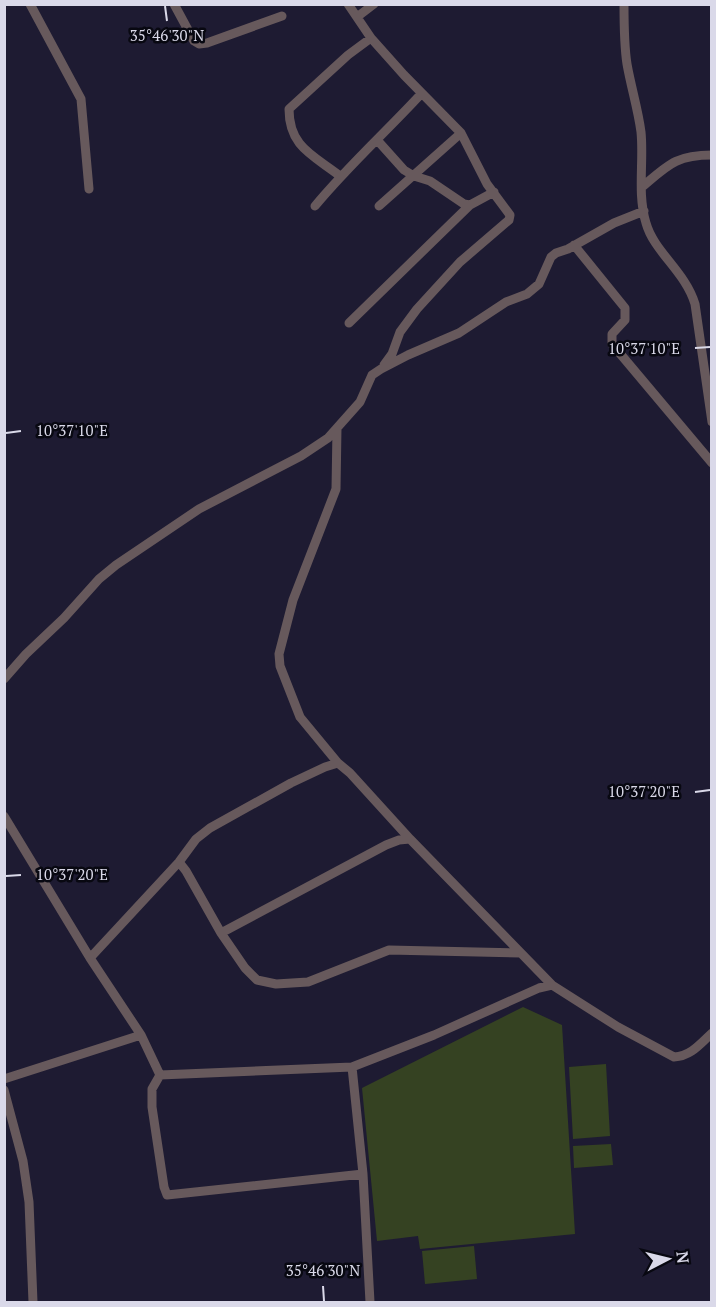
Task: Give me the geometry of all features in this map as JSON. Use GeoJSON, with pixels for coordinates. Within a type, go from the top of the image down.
{"type":"FeatureCollection","features":[{"type":"Feature","properties":{"kind":"street"},"geometry":{"type":"LineString","coordinates":[[30,4],[81,99],[89,189]]}},
{"type":"Feature","properties":{"kind":"street"},"geometry":{"type":"LineString","coordinates":[[174,4],[194,41],[199,44],[282,16]]}},
{"type":"Feature","properties":{"kind":"street"},"geometry":{"type":"LineString","coordinates":[[348,4],[371,38],[461,133],[494,192],[510,215],[509,220],[441,281],[403,327],[392,354],[381,369]]}},
{"type":"Feature","properties":{"kind":"street"},"geometry":{"type":"LineString","coordinates":[[357,17],[374,4]]}},
{"type":"Feature","properties":{"kind":"street"},"geometry":{"type":"LineString","coordinates":[[624,4],[626,62],[640,128],[644,210],[650,236],[690,289],[695,304],[711,422]]}},
{"type":"Feature","properties":{"kind":"street"},"geometry":{"type":"LineString","coordinates":[[340,176],[297,142],[292,133],[289,109],[340,62],[371,38]]}},
{"type":"Feature","properties":{"kind":"street"},"geometry":{"type":"LineString","coordinates":[[315,206],[340,176],[378,141],[422,94]]}},
{"type":"Feature","properties":{"kind":"street"},"geometry":{"type":"LineString","coordinates":[[379,206],[461,133]]}},
{"type":"Feature","properties":{"kind":"street"},"geometry":{"type":"LineString","coordinates":[[378,141],[394,160],[414,176],[430,181],[464,204],[470,205]]}},
{"type":"Feature","properties":{"kind":"street"},"geometry":{"type":"LineString","coordinates":[[642,187],[672,162],[683,158],[711,155]]}},
{"type":"Feature","properties":{"kind":"street"},"geometry":{"type":"LineString","coordinates":[[349,323],[470,205],[494,192]]}},
{"type":"Feature","properties":{"kind":"street"},"geometry":{"type":"LineString","coordinates":[[4,679],[99,579],[116,565],[199,509],[301,456],[328,438],[360,402],[372,375],[400,358],[459,333],[506,302],[527,294],[539,284],[551,257],[556,253],[606,226],[644,210]]}},
{"type":"Feature","properties":{"kind":"street"},"geometry":{"type":"LineString","coordinates":[[574,245],[625,308],[625,320],[611,338],[615,350],[711,463]]}},
{"type":"Feature","properties":{"kind":"street"},"geometry":{"type":"LineString","coordinates":[[337,428],[336,489],[293,600],[279,654],[280,666],[300,717],[338,763],[552,985],[618,1027],[674,1057],[683,1057],[692,1052],[711,1033]]}},
{"type":"Feature","properties":{"kind":"street"},"geometry":{"type":"LineString","coordinates":[[90,958],[179,862],[196,839],[210,828],[291,783],[338,763]]}},
{"type":"Feature","properties":{"kind":"street"},"geometry":{"type":"LineString","coordinates":[[4,816],[90,958],[141,1035],[160,1075]]}},
{"type":"Feature","properties":{"kind":"street"},"geometry":{"type":"LineString","coordinates":[[221,933],[386,845],[410,839]]}},
{"type":"Feature","properties":{"kind":"street"},"geometry":{"type":"LineString","coordinates":[[179,862],[221,933],[245,968],[257,980],[276,984],[308,982],[389,950],[521,953]]}},
{"type":"Feature","properties":{"kind":"street"},"geometry":{"type":"LineString","coordinates":[[160,1075],[352,1067],[434,1035],[539,988],[552,985]]}},
{"type":"Feature","properties":{"kind":"street"},"geometry":{"type":"LineString","coordinates":[[4,1079],[141,1035]]}},
{"type":"Feature","properties":{"kind":"street"},"geometry":{"type":"LineString","coordinates":[[352,1067],[363,1174],[370,1302]]}},
{"type":"Feature","properties":{"kind":"street"},"geometry":{"type":"LineString","coordinates":[[160,1075],[152,1089],[152,1107],[167,1195],[363,1174]]}},
{"type":"Feature","properties":{"kind":"street"},"geometry":{"type":"LineString","coordinates":[[4,1090],[23,1161],[29,1202],[33,1302]]}},
{"type":"Feature","properties":{"kind":"green space"},"geometry":{"type":"Polygon","coordinates":[[[523,1007],[562,1025],[575,1234],[420,1249],[418,1236],[377,1241],[362,1088],[523,1007]]]}},
{"type":"Feature","properties":{"kind":"green space"},"geometry":{"type":"Polygon","coordinates":[[[606,1064],[610,1136],[573,1139],[569,1067],[606,1064]]]}},
{"type":"Feature","properties":{"kind":"green space"},"geometry":{"type":"Polygon","coordinates":[[[611,1144],[613,1165],[574,1168],[573,1146],[611,1144]]]}},
{"type":"Feature","properties":{"kind":"green space"},"geometry":{"type":"Polygon","coordinates":[[[474,1246],[477,1279],[425,1284],[422,1251],[474,1246]]]}}]}
